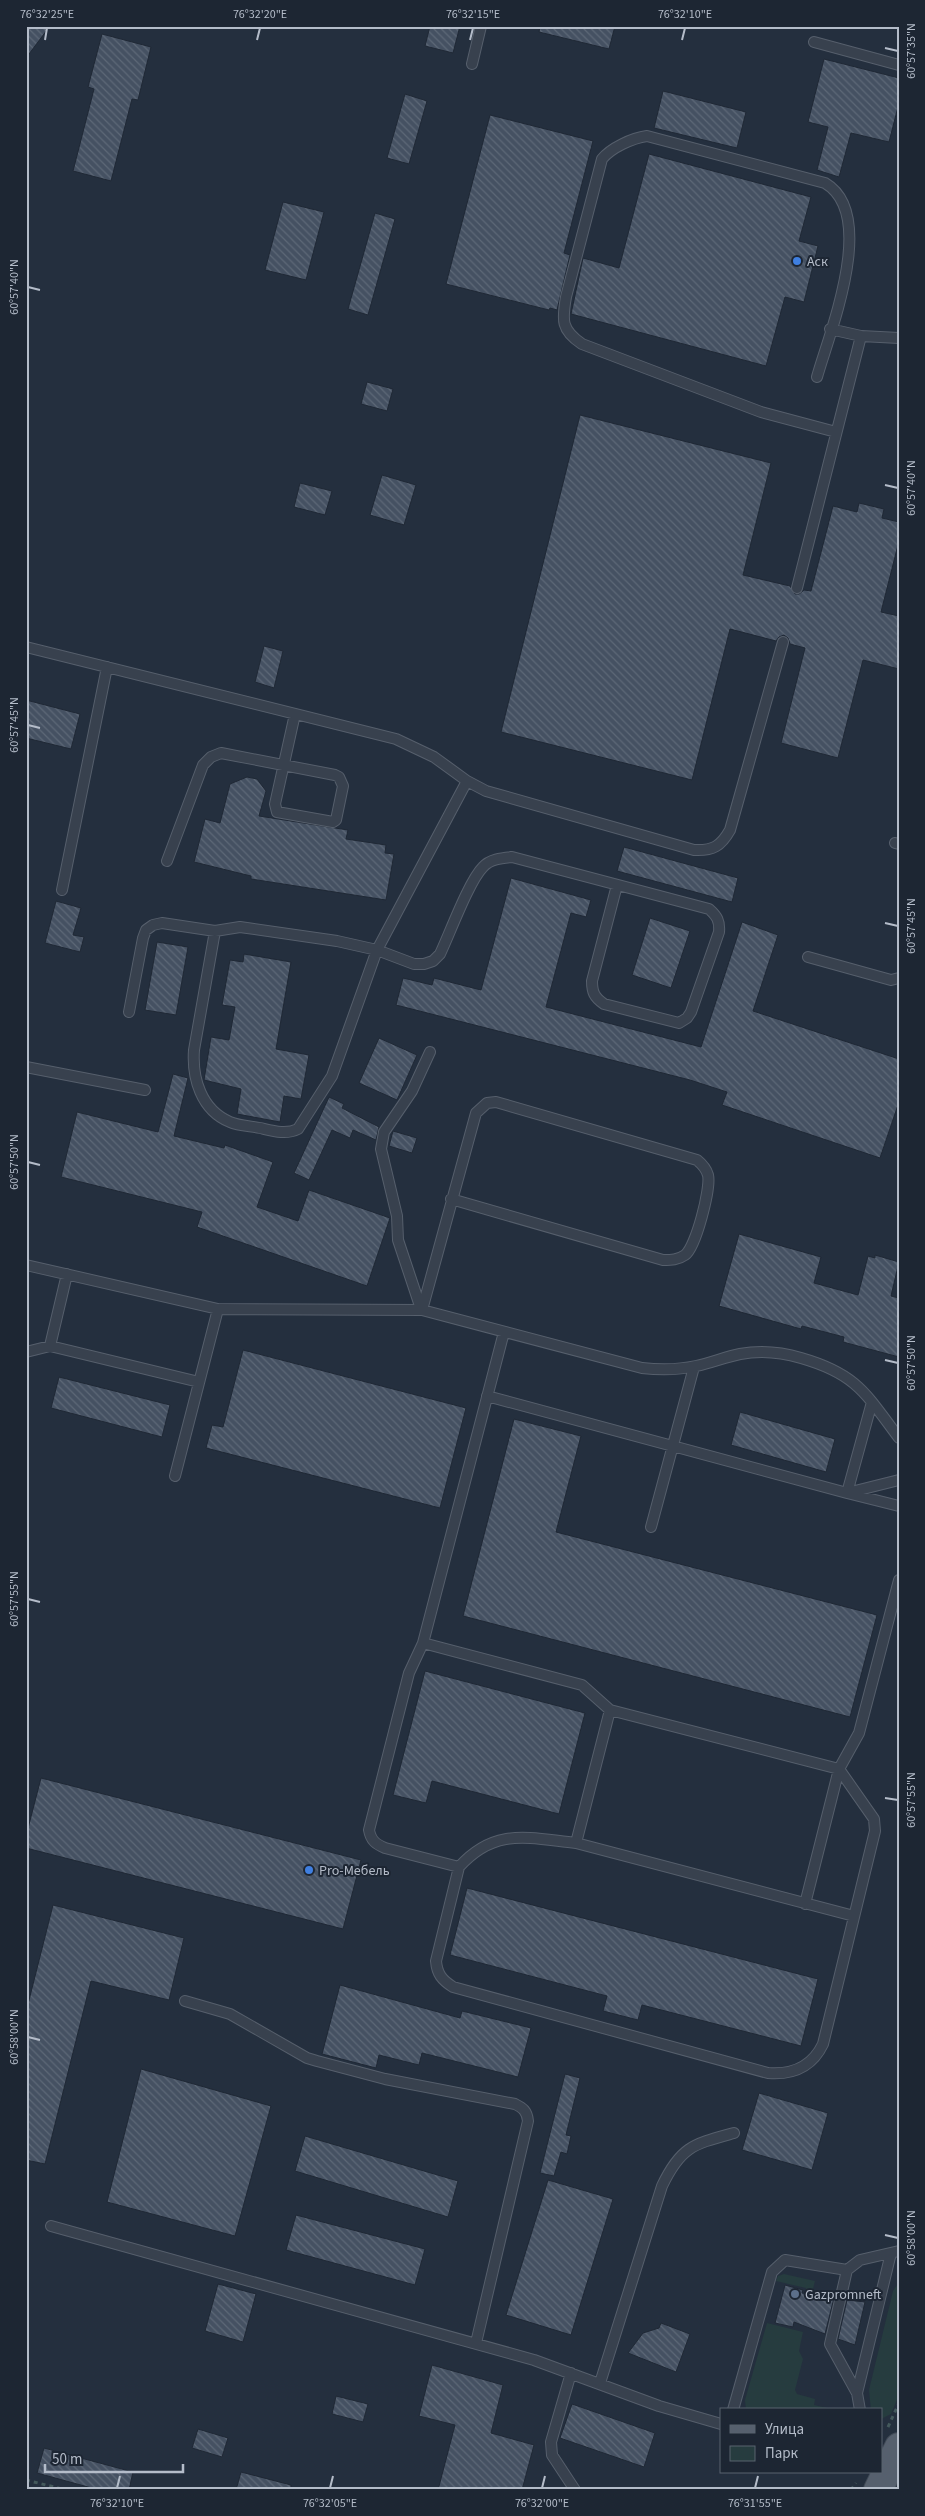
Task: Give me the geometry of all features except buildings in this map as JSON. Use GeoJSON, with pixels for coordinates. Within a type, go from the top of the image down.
{"type":"FeatureCollection","features":[{"type":"Feature","properties":{"kind":"main road"},"geometry":{"type":"LineString","coordinates":[[878,2490],[892,2445]]}},
{"type":"Feature","properties":{"kind":"lane"},"geometry":{"type":"LineString","coordinates":[[472,64],[481,26]]}},
{"type":"Feature","properties":{"kind":"lane"},"geometry":{"type":"LineString","coordinates":[[814,42],[899,65]]}},
{"type":"Feature","properties":{"kind":"lane"},"geometry":{"type":"LineString","coordinates":[[817,378],[850,253],[846,209],[836,189],[825,183],[647,136],[639,137],[607,153],[602,160],[562,316],[571,336],[582,344],[761,412],[836,432]]}},
{"type":"Feature","properties":{"kind":"lane"},"geometry":{"type":"LineString","coordinates":[[830,330],[861,336],[899,338]]}},
{"type":"Feature","properties":{"kind":"lane"},"geometry":{"type":"LineString","coordinates":[[797,588],[861,336]]}},
{"type":"Feature","properties":{"kind":"lane"},"geometry":{"type":"LineString","coordinates":[[26,647],[396,739],[434,757],[467,781],[507,798],[694,850],[707,850],[716,847],[730,830],[783,642]]}},
{"type":"Feature","properties":{"kind":"lane"},"geometry":{"type":"LineString","coordinates":[[62,890],[107,667]]}},
{"type":"Feature","properties":{"kind":"lane"},"geometry":{"type":"LineString","coordinates":[[167,860],[203,765],[211,757],[221,753],[234,754],[284,765],[339,777],[342,786],[336,820],[333,822],[277,812],[275,804],[284,765],[296,714]]}},
{"type":"Feature","properties":{"kind":"lane"},"geometry":{"type":"LineString","coordinates":[[215,932],[194,1050],[193,1068],[197,1084],[207,1104],[219,1116],[230,1122],[282,1133],[298,1129],[332,1076],[377,950],[467,781]]}},
{"type":"Feature","properties":{"kind":"lane"},"geometry":{"type":"LineString","coordinates":[[129,1012],[143,938],[146,930],[153,925],[162,924],[215,932],[240,927],[337,941],[377,950],[414,964],[424,964],[433,961],[440,954],[475,878],[484,866],[498,858],[512,857],[617,885],[709,910],[716,915],[720,923],[716,941],[692,1012],[680,1023],[604,1004],[596,998],[592,990],[592,981],[617,885]]}},
{"type":"Feature","properties":{"kind":"lane"},"geometry":{"type":"LineString","coordinates":[[808,957],[891,980],[899,978]]}},
{"type":"Feature","properties":{"kind":"lane"},"geometry":{"type":"LineString","coordinates":[[422,1310],[398,1240],[397,1216],[381,1149],[384,1132],[405,1104],[430,1052]]}},
{"type":"Feature","properties":{"kind":"lane"},"geometry":{"type":"LineString","coordinates":[[26,1067],[144,1090]]}},
{"type":"Feature","properties":{"kind":"lane"},"geometry":{"type":"LineString","coordinates":[[422,1310],[451,1199],[476,1113],[487,1103],[496,1102],[697,1160],[704,1166],[708,1175],[709,1188],[692,1246],[686,1255],[676,1259],[663,1260],[451,1199]]}},
{"type":"Feature","properties":{"kind":"lane"},"geometry":{"type":"LineString","coordinates":[[26,1265],[218,1309],[422,1310],[642,1368],[664,1370],[694,1367],[739,1354],[758,1352],[790,1355],[835,1369],[848,1377],[872,1402],[899,1438]]}},
{"type":"Feature","properties":{"kind":"lane"},"geometry":{"type":"LineString","coordinates":[[50,1346],[67,1274]]}},
{"type":"Feature","properties":{"kind":"lane"},"geometry":{"type":"LineString","coordinates":[[175,1476],[218,1309]]}},
{"type":"Feature","properties":{"kind":"lane"},"geometry":{"type":"LineString","coordinates":[[460,1867],[377,1845],[370,1838],[369,1830],[409,1673],[423,1643],[504,1332]]}},
{"type":"Feature","properties":{"kind":"lane"},"geometry":{"type":"LineString","coordinates":[[26,1352],[50,1346],[199,1382]]}},
{"type":"Feature","properties":{"kind":"lane"},"geometry":{"type":"LineString","coordinates":[[651,1526],[694,1367]]}},
{"type":"Feature","properties":{"kind":"lane"},"geometry":{"type":"LineString","coordinates":[[487,1396],[899,1506]]}},
{"type":"Feature","properties":{"kind":"lane"},"geometry":{"type":"LineString","coordinates":[[847,1493],[872,1402]]}},
{"type":"Feature","properties":{"kind":"lane"},"geometry":{"type":"LineString","coordinates":[[847,1493],[899,1480]]}},
{"type":"Feature","properties":{"kind":"lane"},"geometry":{"type":"LineString","coordinates":[[805,1904],[839,1769],[859,1733],[899,1580]]}},
{"type":"Feature","properties":{"kind":"lane"},"geometry":{"type":"LineString","coordinates":[[423,1643],[582,1684],[610,1710],[839,1769],[874,1819],[875,1830],[823,2044],[817,2057],[796,2071],[781,2074],[768,2072],[453,1987],[443,1981],[436,1972],[436,1961],[460,1867],[472,1853],[495,1841],[512,1838],[576,1843],[854,1916]]}},
{"type":"Feature","properties":{"kind":"lane"},"geometry":{"type":"LineString","coordinates":[[576,1843],[610,1710]]}},
{"type":"Feature","properties":{"kind":"lane"},"geometry":{"type":"LineString","coordinates":[[185,2001],[230,2014],[307,2058],[385,2079],[515,2104],[522,2107],[527,2113],[528,2121],[476,2343]]}},
{"type":"Feature","properties":{"kind":"lane"},"geometry":{"type":"LineString","coordinates":[[600,2383],[662,2186],[672,2166],[684,2153],[698,2143],[734,2133]]}},
{"type":"Feature","properties":{"kind":"lane"},"geometry":{"type":"LineString","coordinates":[[51,2226],[476,2343],[571,2372],[659,2406],[720,2424]]}},
{"type":"Feature","properties":{"kind":"lane"},"geometry":{"type":"LineString","coordinates":[[857,2393],[895,2252],[860,2260],[847,2270],[830,2344],[857,2393],[860,2408]]}},
{"type":"Feature","properties":{"kind":"lane"},"geometry":{"type":"LineString","coordinates":[[734,2408],[772,2272],[785,2260],[847,2270]]}},
{"type":"Feature","properties":{"kind":"lane"},"geometry":{"type":"LineString","coordinates":[[571,2372],[550,2442],[552,2455],[575,2490]]}},
{"type":"Feature","properties":{"kind":"path"},"geometry":{"type":"LineString","coordinates":[[892,2445],[899,2403]]}},
{"type":"Feature","properties":{"kind":"path"},"geometry":{"type":"LineString","coordinates":[[26,2480],[66,2490]]}},
{"type":"Feature","properties":{"kind":"green space"},"geometry":{"type":"Polygon","coordinates":[[[784,2274],[815,2281],[812,2293],[806,2292],[806,2288],[776,2281],[778,2276],[784,2274]]]}},
{"type":"Feature","properties":{"kind":"green space"},"geometry":{"type":"Polygon","coordinates":[[[899,2282],[899,2395],[891,2414],[882,2418],[882,2408],[871,2408],[869,2390],[893,2291],[899,2282]]]}},
{"type":"Feature","properties":{"kind":"green space"},"geometry":{"type":"Polygon","coordinates":[[[767,2323],[803,2332],[799,2351],[803,2359],[795,2390],[797,2394],[815,2399],[814,2405],[827,2408],[746,2408],[745,2400],[767,2323]]]}},
{"type":"Feature","properties":{"kind":"place","name":"Аск"},"geometry":{"type":"Point","coordinates":[797,261]}},
{"type":"Feature","properties":{"kind":"place","name":"Pro-Мебель"},"geometry":{"type":"Point","coordinates":[309,1870]}},
{"type":"Feature","properties":{"kind":"place","name":"Gazpromneft"},"geometry":{"type":"Point","coordinates":[795,2294]}}]}
